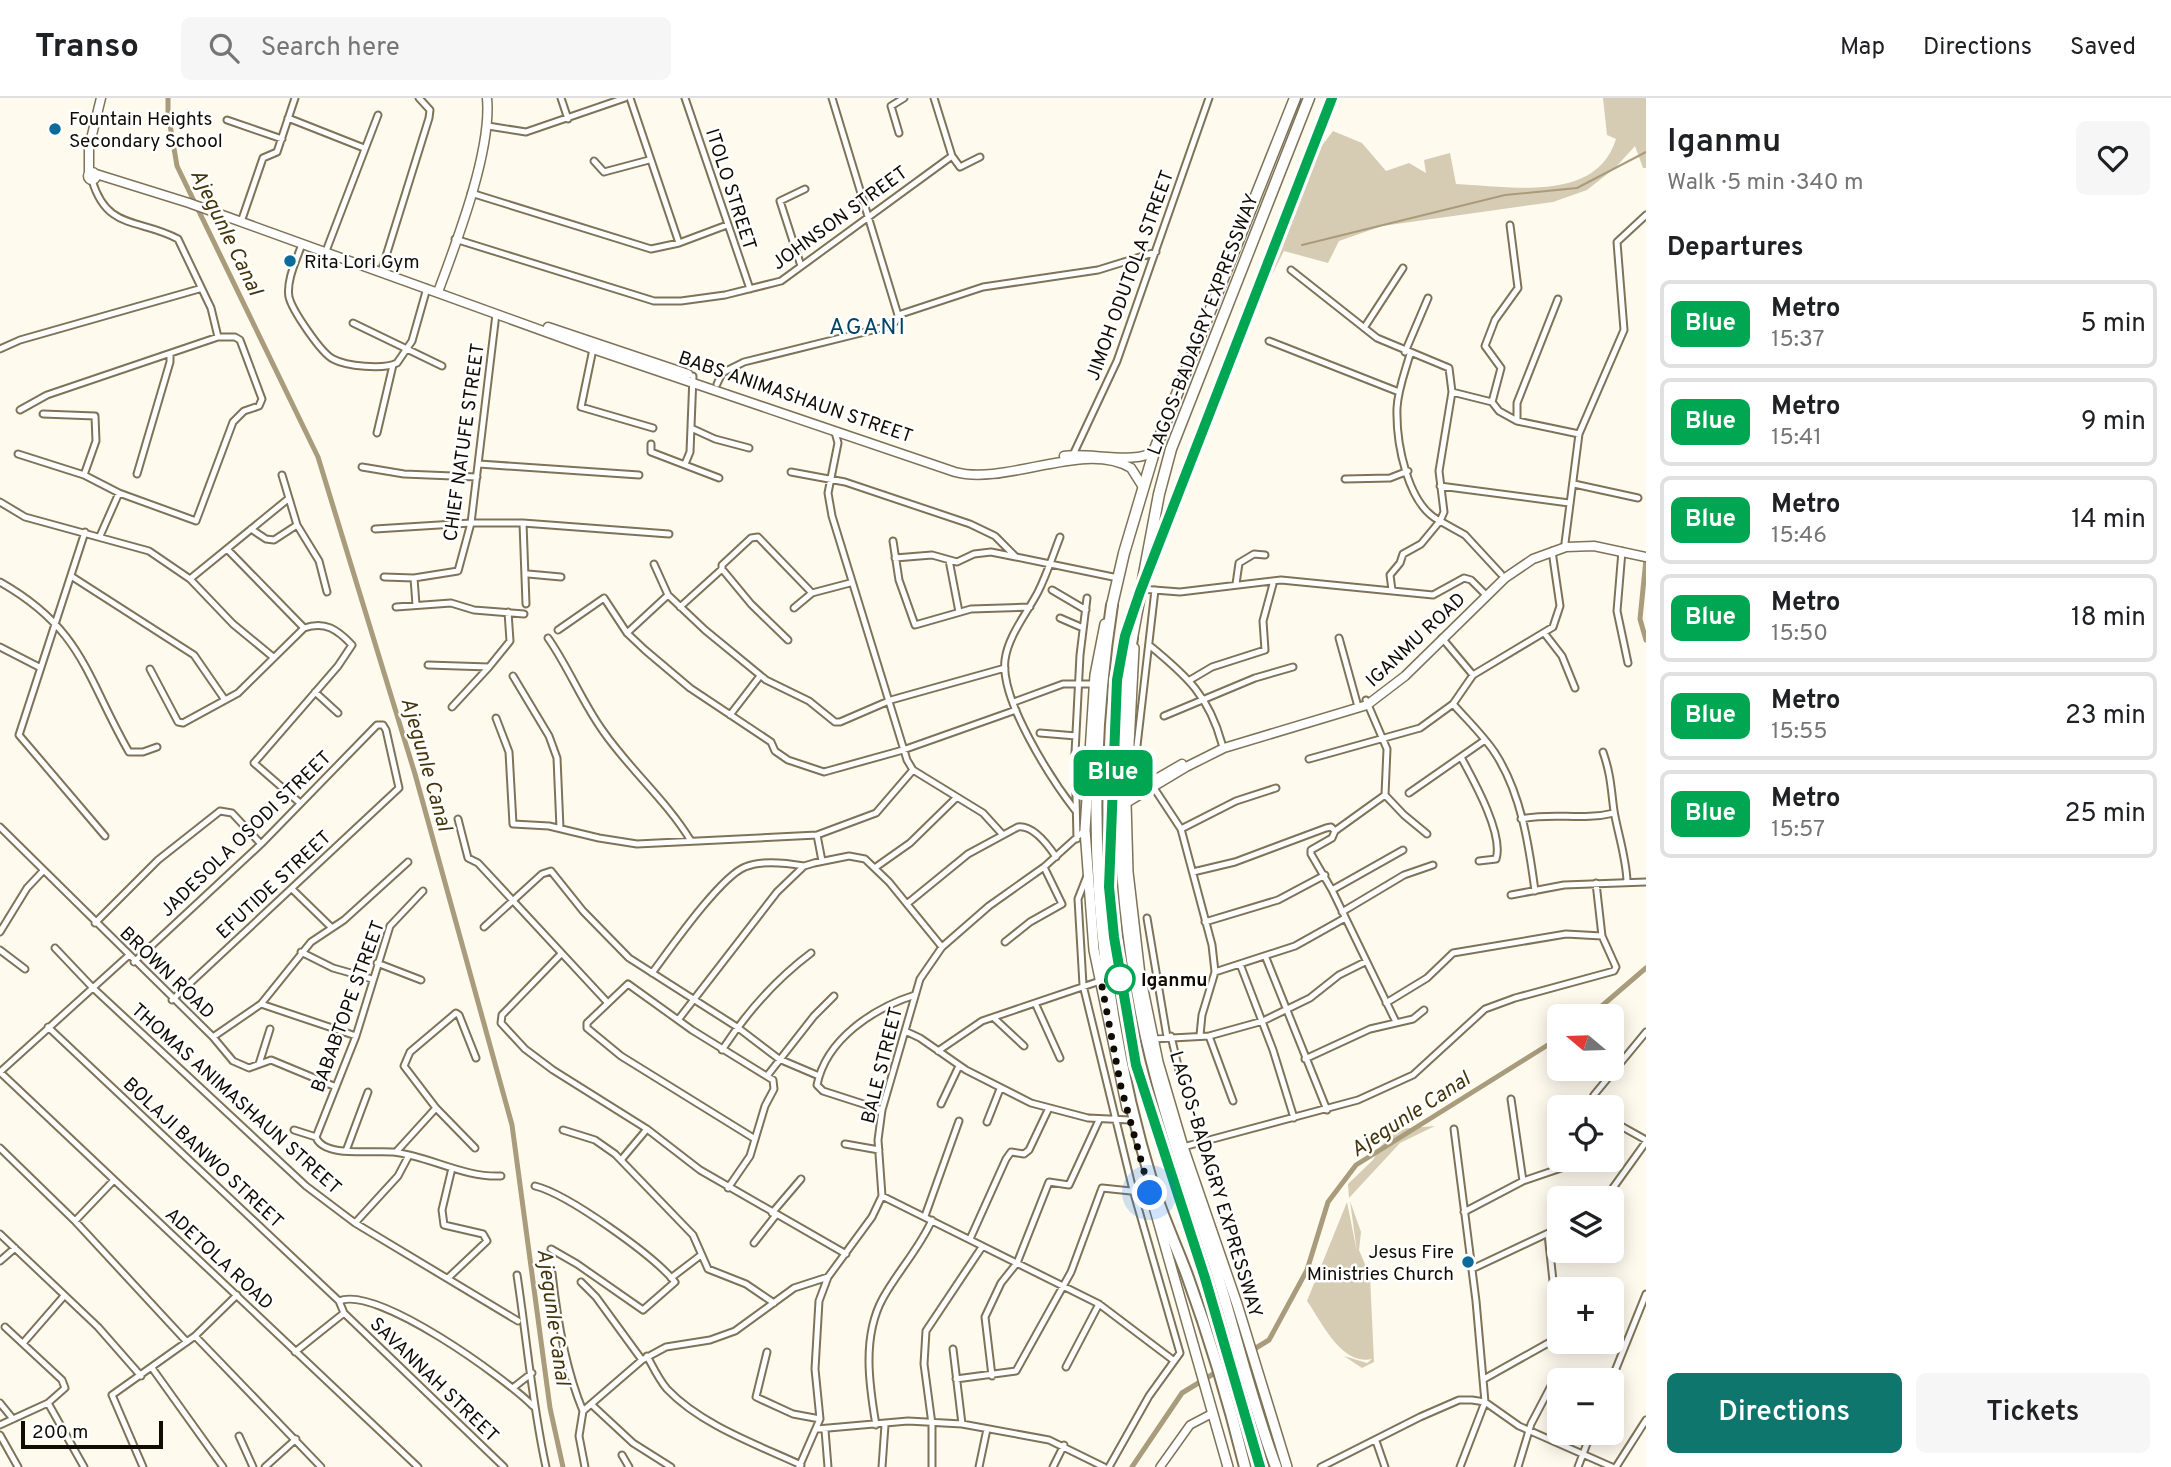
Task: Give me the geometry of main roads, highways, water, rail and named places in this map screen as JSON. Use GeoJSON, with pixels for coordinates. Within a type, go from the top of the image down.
{"type":"FeatureCollection","features":[{"type":"Feature","properties":{"kind":"highway","name":"LAGOS-BADAGRY EXPRESSWAY"},"geometry":{"type":"LineString","coordinates":[[1245,1467],[1214,1353],[1152,1186],[1105,981],[1097,894],[1096,799],[1101,684],[1112,606],[1143,487],[1155,449],[1295,98]]}},
{"type":"Feature","properties":{"kind":"highway","name":"LAGOS-BADAGRY EXPRESSWAY"},"geometry":{"type":"LineString","coordinates":[[1276,1467],[1171,1130],[1146,1037],[1128,939],[1118,795],[1122,725],[1132,638],[1171,449],[1309,98]]}},
{"type":"Feature","properties":{"kind":"main road","name":"BABS ANIMASHAUN STREET"},"geometry":{"type":"LineString","coordinates":[[101,98],[88,157],[93,175],[181,200],[849,436],[974,476],[1072,457],[1141,458],[1155,449]]}},
{"type":"Feature","properties":{"kind":"main road"},"geometry":{"type":"LineString","coordinates":[[434,290],[471,192],[488,126],[487,98]]}},
{"type":"Feature","properties":{"kind":"main road","name":"BABS ANIMASHAUN STREET"},"geometry":{"type":"LineString","coordinates":[[434,290],[593,349],[692,379],[718,384],[915,457]]}},
{"type":"Feature","properties":{"kind":"main road","name":"BABS ANIMASHAUN STREET"},"geometry":{"type":"LineString","coordinates":[[1072,457],[1125,465],[1135,472],[1143,487]]}},
{"type":"Feature","properties":{"kind":"main road","name":"IGANMU ROAD"},"geometry":{"type":"LineString","coordinates":[[1132,790],[1152,785],[1224,748],[1366,702],[1405,676],[1502,574],[1531,555],[1565,542],[1595,541],[1626,551]]}},
{"type":"Feature","properties":{"kind":"main road","name":"IGANMU ROAD"},"geometry":{"type":"LineString","coordinates":[[1126,803],[1222,744],[1366,702],[1402,672],[1485,593],[1524,564],[1552,551],[1594,546],[1646,555]]}},
{"type":"Feature","properties":{"kind":"main road","name":"LAGOS-BADAGRY EXPRESSWAY"},"geometry":{"type":"LineString","coordinates":[[1112,606],[1104,627],[1095,684],[1085,830],[1094,950],[1130,1120],[1228,1467]]}},
{"type":"Feature","properties":{"kind":"main road","name":"LAGOS-BADAGRY EXPRESSWAY"},"geometry":{"type":"LineString","coordinates":[[1132,638],[1134,677],[1128,727],[1132,790],[1126,803],[1128,872],[1153,1038],[1183,1147],[1287,1467]]}},
{"type":"Feature","properties":{"kind":"waterway","name":"Ajegunle Canal"},"geometry":{"type":"LineString","coordinates":[[168,98],[177,166],[318,457],[415,774],[512,1125],[550,1408],[563,1467]]}},
{"type":"Feature","properties":{"kind":"waterway"},"geometry":{"type":"LineString","coordinates":[[1302,245],[1505,195],[1577,188],[1646,152]]}},
{"type":"Feature","properties":{"kind":"waterway","name":"Ajegunle Canal"},"geometry":{"type":"LineString","coordinates":[[1646,559],[1640,619],[1646,640]]}},
{"type":"Feature","properties":{"kind":"waterway","name":"Ajegunle Canal"},"geometry":{"type":"LineString","coordinates":[[1604,1004],[1646,968]]}},
{"type":"Feature","properties":{"kind":"waterway","name":"Ajegunle Canal"},"geometry":{"type":"LineString","coordinates":[[1132,1467],[1182,1393],[1269,1340],[1307,1270],[1328,1202],[1356,1165],[1547,1046]]}},
{"type":"Feature","properties":{"kind":"railway"},"geometry":{"type":"LineString","coordinates":[[1260,1467],[1205,1278],[1136,1065],[1114,937],[1109,887],[1117,680],[1125,636],[1140,592],[1332,98]]}},
{"type":"Feature","properties":{"kind":"metro line","name":"Blue"},"geometry":{"type":"LineString","coordinates":[[1260,1467],[1205,1278],[1136,1065],[1125,1012],[1109,887],[1117,680],[1125,636],[1140,592],[1332,98]]}},
{"type":"Feature","properties":{"kind":"place","name":"Fountain Heights Secondary School"},"geometry":{"type":"Point","coordinates":[55,129]}},
{"type":"Feature","properties":{"kind":"place","name":"Rita Lori Gym"},"geometry":{"type":"Point","coordinates":[290,261]}},
{"type":"Feature","properties":{"kind":"place","name":"Iganmu"},"geometry":{"type":"Point","coordinates":[1120,979]}},
{"type":"Feature","properties":{"kind":"place","name":"Jesus Fire Ministries Church"},"geometry":{"type":"Point","coordinates":[1468,1262]}},
{"type":"Feature","properties":{"kind":"district","name":"AGANI"},"geometry":{"type":"Point","coordinates":[868,326]}}]}
